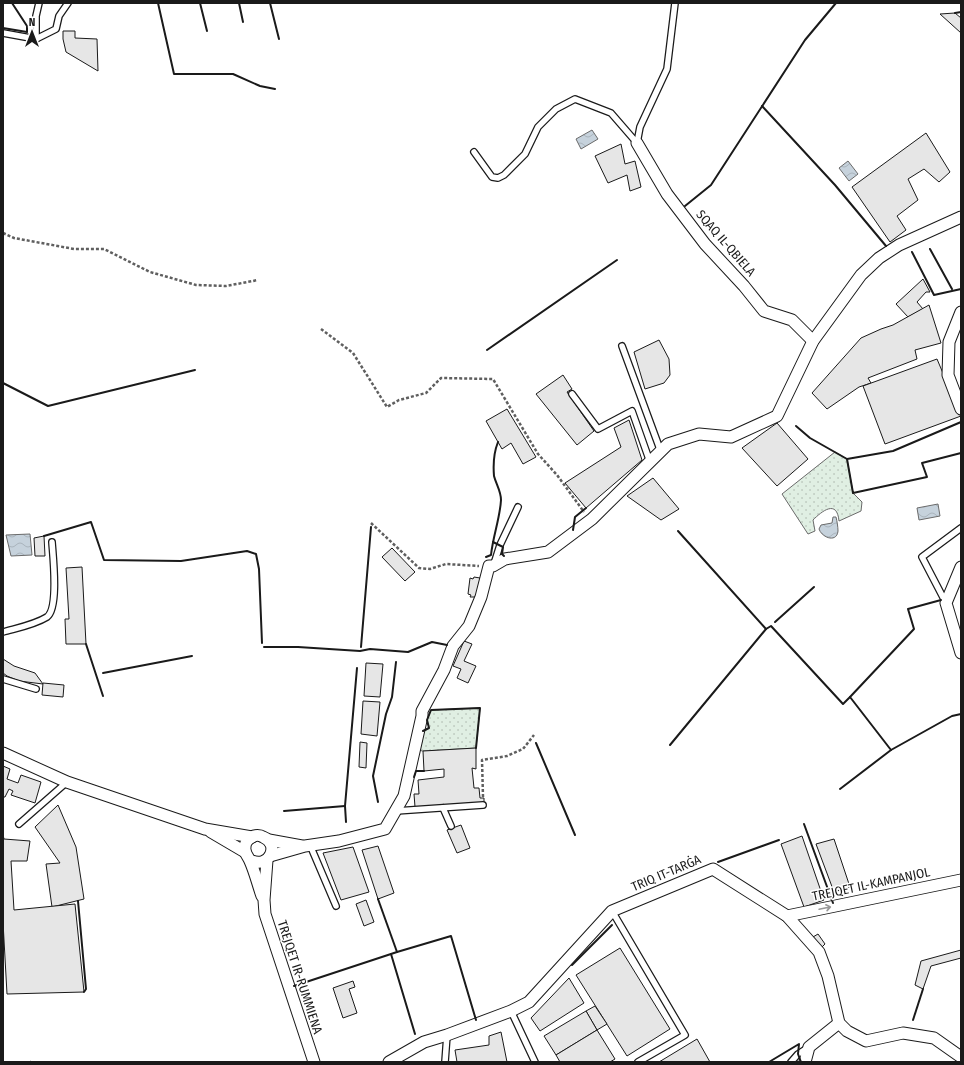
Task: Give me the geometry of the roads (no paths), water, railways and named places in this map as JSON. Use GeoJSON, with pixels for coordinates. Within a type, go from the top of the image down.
{"type":"FeatureCollection","features":[{"type":"Feature","properties":{"kind":"street","name":"SQAQ IL-QBIELA"},"geometry":{"type":"LineString","coordinates":[[637,143],[667,194],[705,244],[744,286],[764,311],[792,320],[813,341]]}},
{"type":"Feature","properties":{"kind":"street"},"geometry":{"type":"LineString","coordinates":[[205,829],[258,863],[268,858],[307,846],[339,842],[384,829],[404,796],[422,711],[444,670],[453,646],[469,626],[481,597],[491,566],[505,559],[548,552],[592,519],[668,444],[699,434],[730,437],[777,416],[813,341],[861,275],[879,258],[899,245],[960,221]]}},
{"type":"Feature","properties":{"kind":"street"},"geometry":{"type":"LineString","coordinates":[[961,312],[949,342],[948,375],[961,409]]}},
{"type":"Feature","properties":{"kind":"street"},"geometry":{"type":"LineString","coordinates":[[961,567],[946,603],[961,653]]}},
{"type":"Feature","properties":{"kind":"street"},"geometry":{"type":"LineString","coordinates":[[3,753],[67,782],[205,829],[252,837],[261,836],[269,840],[307,846]]}},
{"type":"Feature","properties":{"kind":"street"},"geometry":{"type":"LineString","coordinates":[[247,856],[246,843],[252,837]]}},
{"type":"Feature","properties":{"kind":"street"},"geometry":{"type":"LineString","coordinates":[[268,858],[272,848],[269,840]]}},
{"type":"Feature","properties":{"kind":"street","name":"TREJQET IR-RUMMIENA"},"geometry":{"type":"LineString","coordinates":[[247,856],[264,900]]}},
{"type":"Feature","properties":{"kind":"street","name":"TREJQET IR-RUMMIENA"},"geometry":{"type":"LineString","coordinates":[[268,858],[264,900],[265,914],[314,1062]]}},
{"type":"Feature","properties":{"kind":"street","name":"TRIQ IT-TARĠA"},"geometry":{"type":"LineString","coordinates":[[389,1062],[424,1042],[511,1011],[530,1002],[612,911],[713,869],[787,916],[819,952],[828,976],[839,1023]]}},
{"type":"Feature","properties":{"kind":"street","name":"TREJQET IL-KAMPANJOL"},"geometry":{"type":"LineString","coordinates":[[787,916],[961,880]]}},
{"type":"Feature","properties":{"kind":"street"},"geometry":{"type":"LineString","coordinates":[[805,1062],[809,1047],[839,1023],[847,1031],[866,1041],[904,1033],[934,1038],[961,1057]]}},
{"type":"Feature","properties":{"kind":"lane"},"geometry":{"type":"LineString","coordinates":[[36,39],[36,16],[39,3]]}},
{"type":"Feature","properties":{"kind":"lane"},"geometry":{"type":"LineString","coordinates":[[3,33],[36,39],[56,29],[59,16],[68,3]]}},
{"type":"Feature","properties":{"kind":"lane"},"geometry":{"type":"LineString","coordinates":[[637,143],[640,127],[667,70],[675,3]]}},
{"type":"Feature","properties":{"kind":"lane","name":"SQAQ IL-QBIELA"},"geometry":{"type":"LineString","coordinates":[[474,152],[492,177],[498,178],[504,175],[525,154],[538,127],[556,109],[575,99],[611,113],[637,143]]}},
{"type":"Feature","properties":{"kind":"lane"},"geometry":{"type":"LineString","coordinates":[[622,346],[660,452]]}},
{"type":"Feature","properties":{"kind":"lane"},"geometry":{"type":"LineString","coordinates":[[572,394],[598,429],[632,411],[650,462]]}},
{"type":"Feature","properties":{"kind":"lane"},"geometry":{"type":"LineString","coordinates":[[491,566],[518,507]]}},
{"type":"Feature","properties":{"kind":"lane"},"geometry":{"type":"LineString","coordinates":[[946,603],[922,558],[961,528]]}},
{"type":"Feature","properties":{"kind":"lane"},"geometry":{"type":"LineString","coordinates":[[3,632],[39,621],[48,616],[53,607],[55,571],[52,542]]}},
{"type":"Feature","properties":{"kind":"lane"},"geometry":{"type":"LineString","coordinates":[[3,680],[36,689]]}},
{"type":"Feature","properties":{"kind":"lane"},"geometry":{"type":"LineString","coordinates":[[19,824],[67,782]]}},
{"type":"Feature","properties":{"kind":"lane"},"geometry":{"type":"LineString","coordinates":[[395,811],[483,805]]}},
{"type":"Feature","properties":{"kind":"lane"},"geometry":{"type":"LineString","coordinates":[[443,808],[451,826]]}},
{"type":"Feature","properties":{"kind":"lane"},"geometry":{"type":"LineString","coordinates":[[307,846],[336,906]]}},
{"type":"Feature","properties":{"kind":"lane"},"geometry":{"type":"LineString","coordinates":[[612,911],[685,1035],[638,1062]]}},
{"type":"Feature","properties":{"kind":"lane"},"geometry":{"type":"LineString","coordinates":[[511,1011],[535,1062]]}},
{"type":"Feature","properties":{"kind":"lane"},"geometry":{"type":"LineString","coordinates":[[445,1062],[447,1035]]}},
{"type":"Feature","properties":{"kind":"lane"},"geometry":{"type":"LineString","coordinates":[[792,1062],[798,1054],[809,1047]]}},
{"type":"Feature","properties":{"kind":"water"},"geometry":{"type":"Polygon","coordinates":[[[592,130],[598,139],[581,149],[576,139],[592,130]]]}},
{"type":"Feature","properties":{"kind":"water"},"geometry":{"type":"Polygon","coordinates":[[[848,161],[858,174],[849,181],[839,168],[848,161]]]}},
{"type":"Feature","properties":{"kind":"water"},"geometry":{"type":"Polygon","coordinates":[[[938,504],[940,516],[919,520],[917,508],[938,504]]]}},
{"type":"Feature","properties":{"kind":"water"},"geometry":{"type":"Polygon","coordinates":[[[833,517],[836,517],[838,531],[835,537],[829,538],[823,535],[819,529],[821,525],[832,523],[833,517]]]}},
{"type":"Feature","properties":{"kind":"water"},"geometry":{"type":"Polygon","coordinates":[[[30,534],[32,555],[11,556],[6,535],[30,534]]]}}]}
